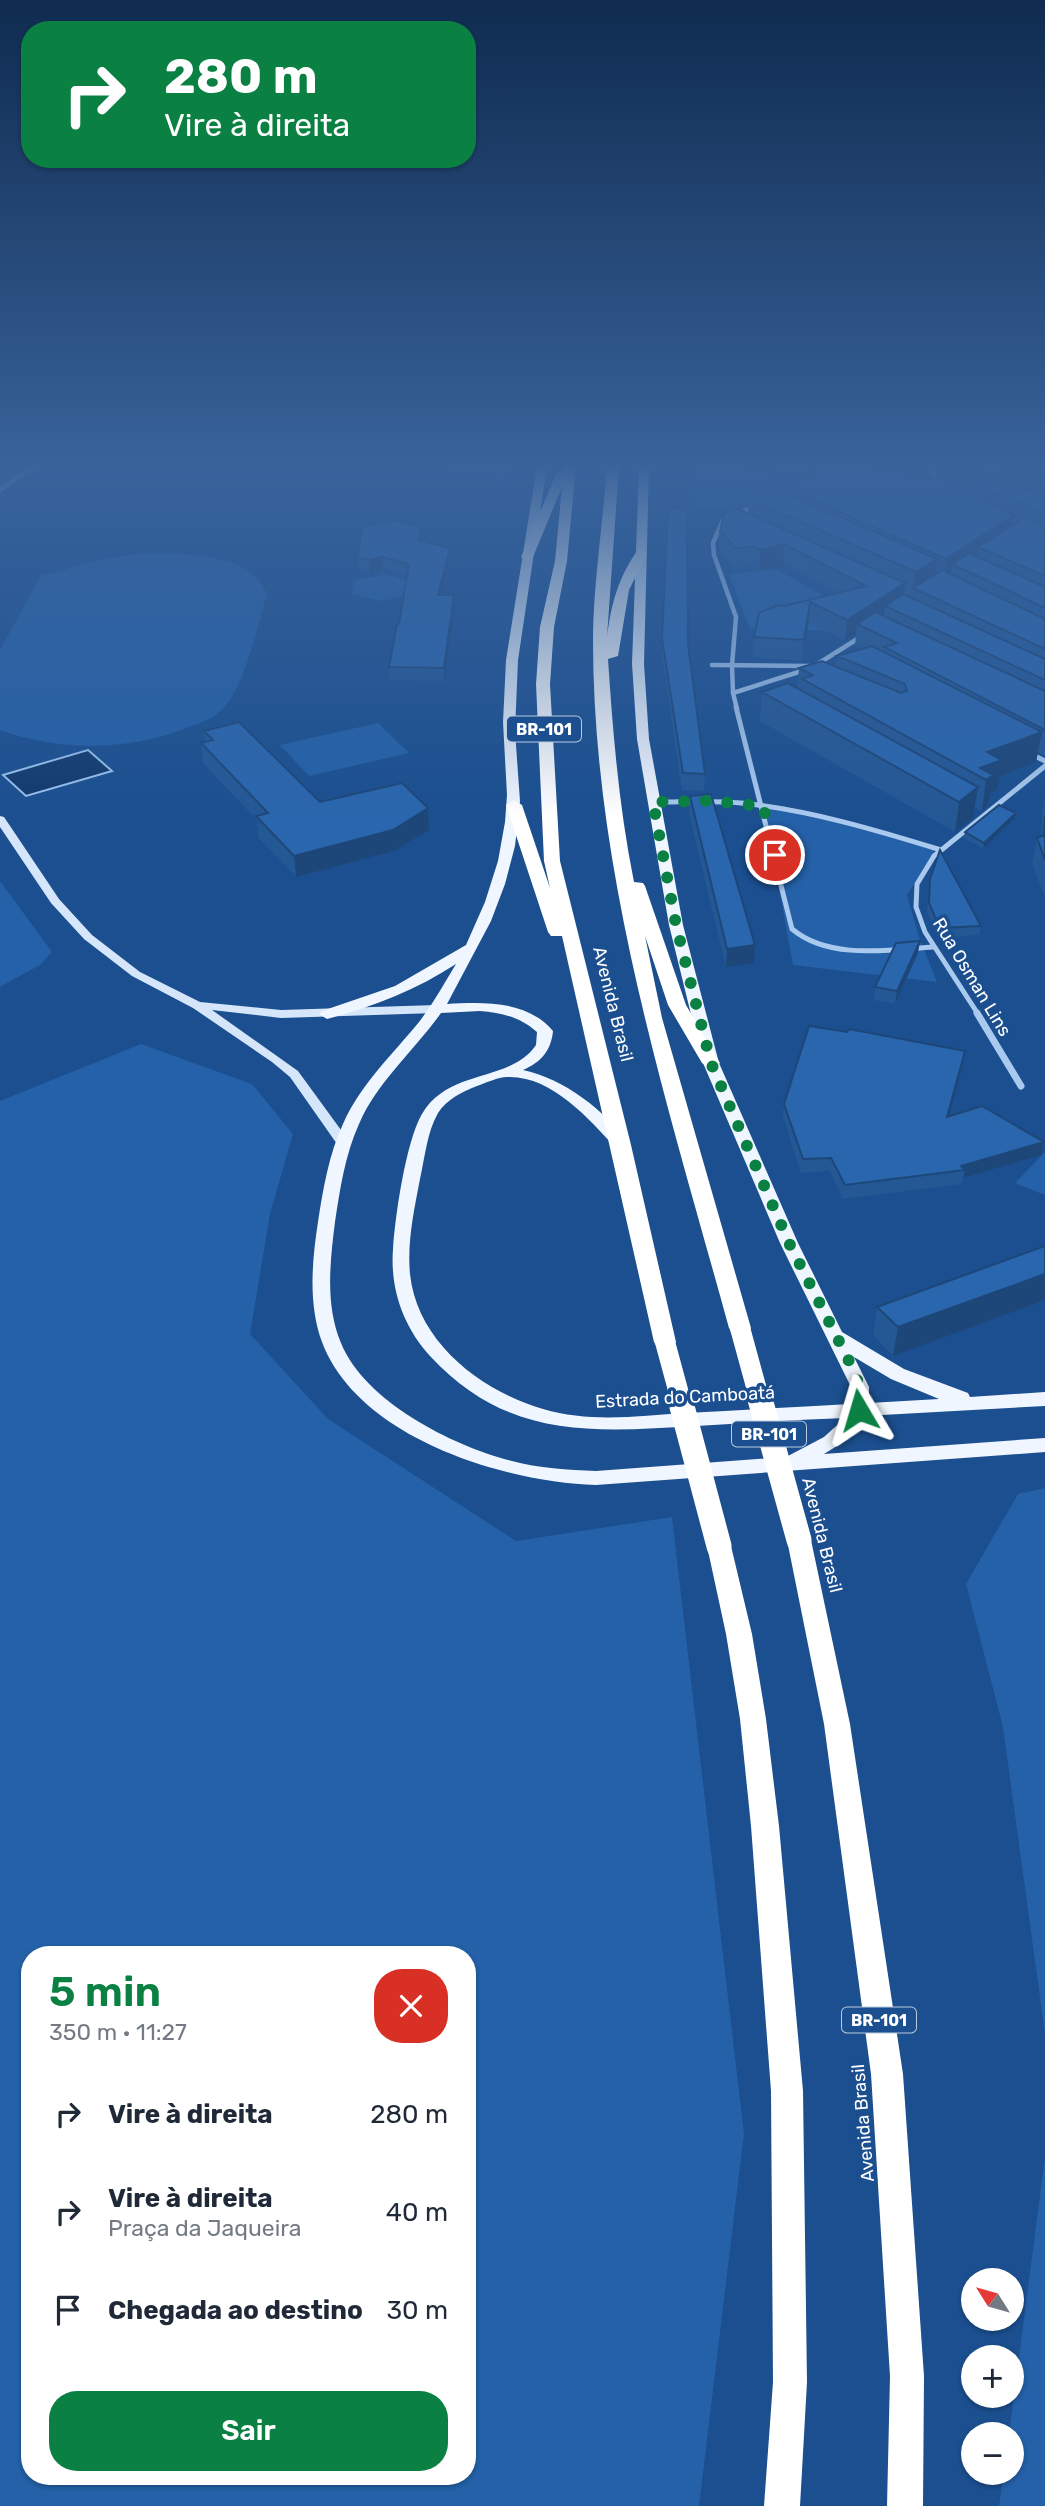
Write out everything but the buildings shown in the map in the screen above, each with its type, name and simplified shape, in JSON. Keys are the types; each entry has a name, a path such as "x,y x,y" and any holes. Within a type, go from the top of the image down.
{"highway":[{"name":"Avenida Brasil","path":"556,583 547,626 542,684 552,861 621,1145 665,1342 719,1546 739,1633 753,1719 787,2091 790,2382 782,2506"},
{"name":"Avenida Brasil","path":"603,583 600,634 607,758 621,857 653,1018 799,1540 837,1724 887,2074 907,2376 905,2506"},
{"path":"605,700 624,583"},
{"path":"513,805 568,961 583,991"},
{"path":"621,857 642,896 677,1005 711,1063"}],"main road":[{"path":"523,583 511,672 509,739 513,805 503,871 474,942 436,1009 376,1081 342,1140 320,1275 321,1309 337,1356 377,1402 431,1438 486,1462 553,1476 596,1478 1045,1445"},
{"path":"640,583 638,664 643,739 676,925 711,1063 789,1243 860,1387 859,1410 849,1427 826,1446 775,1466"},
{"path":"0,819 55,901 88,937 136,975 197,1005 276,1059 293,1074 342,1140"},
{"path":"327,1014 400,991 428,977 474,942"},
{"path":"197,1005 255,1012 327,1014 498,1007 526,1015 537,1022 545,1031 547,1040 543,1050 533,1060 506,1072"},
{"path":"506,1072 537,1077 572,1094 621,1145"},
{"name":"Estrada do Camboatá","path":"506,1072 477,1079 449,1093 436,1105 422,1131 401,1251 401,1275 410,1313 433,1347 489,1393 538,1415 582,1423 637,1424 1045,1399"},
{"path":"837,1336 880,1366 917,1385 976,1402"}],"street":[{"path":"724,583 736,617 732,665 733,693 792,929 797,935 814,943 856,949 933,947"},
{"path":"733,693 815,666 872,629"},
{"path":"836,652 848,658"},
{"path":"712,665 815,666"},
{"path":"794,674 805,679"},
{"path":"752,688 764,695"},
{"path":"1020,748 1045,763"},
{"name":"Rua Osman Lins","path":"1021,1086 962,988 933,947 917,911 915,894 924,871 941,850 1045,763"},
{"path":"653,802 710,801 763,806 834,818 941,850"},
{"path":"970,810 982,817"}],"shaded area":[{"path":"37,583 261,583 267,595 241,679 225,706 195,725 143,741 95,746 71,745 0,730 0,650"},
{"path":"354,583 413,583 411,595 380,601 352,594"},
{"path":"732,583 801,583 849,610 849,631 750,629"},
{"path":"378,723 409,753 309,776 280,745"},
{"path":"88,750 112,771 26,796 3,775"},
{"path":"764,807 833,820 935,850 907,895 919,937 937,982 793,965"},
{"path":"0,881 52,952 40,965 0,987"},
{"path":"141,1044 252,1084 293,1134 270,1214 250,1334 328,1419 516,1541 672,1517 744,2134 699,2506 0,2506 0,1101"},
{"path":"1045,1152 1045,1195 1015,1183"},
{"path":"1045,1488 1045,2034 1003,1727 966,1584 1018,1494"},
{"path":"1045,2157 1045,2506 999,2506 1002,2485 1024,2485 1024,2422 1011,2422 1012,2408 1024,2408 1024,2345 1021,2345"}],"route":[{"path":"775,855 763,806 710,801 653,802 676,925 711,1063 789,1243 849,1361 860,1387 859,1410"}]}
